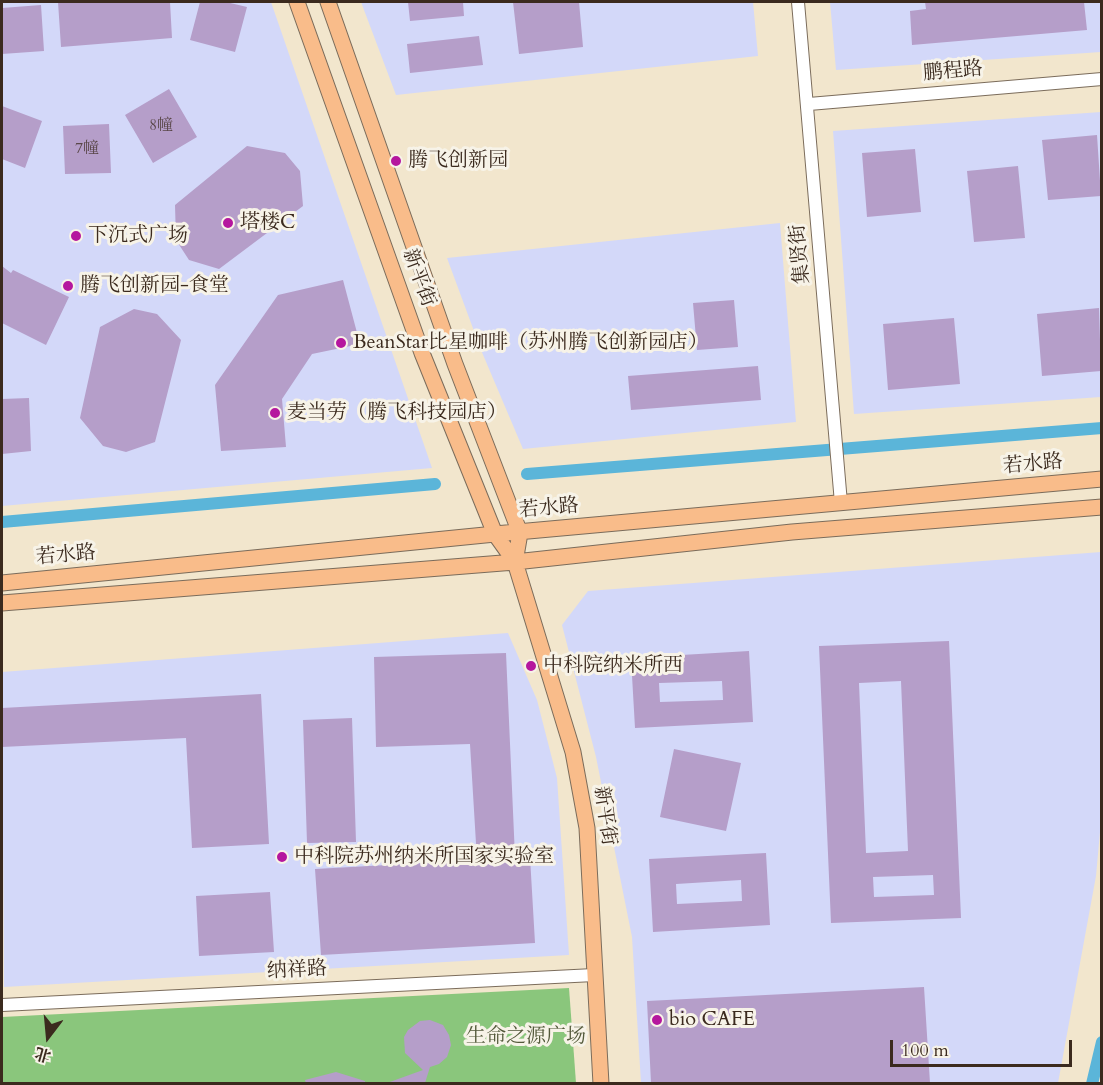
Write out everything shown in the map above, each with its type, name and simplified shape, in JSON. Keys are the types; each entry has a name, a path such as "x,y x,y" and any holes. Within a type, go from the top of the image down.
{"main road":[{"name":"新平街","path":"297,2 422,353 495,534 515,562 575,763 587,828 601,1083"},
{"name":"新平街","path":"328,2 456,364 520,532 515,562"},
{"name":"若水路","path":"2,583 495,534 1101,480"},
{"path":"2,603 515,562 792,532 1101,507"}],"street":[{"name":"集贤街","path":"798,2 809,104 841,503"},
{"name":"鹏程路","path":"809,104 1101,79"},
{"name":"纳祥路","path":"2,1005 594,975"}],"shaded area":[{"path":"2,2 271,2 432,468 2,506"},
{"path":"361,2 753,2 758,56 396,95"},
{"path":"830,2 1101,2 1101,52 836,70"},
{"path":"1101,112 1101,397 854,414 833,131"},
{"path":"780,223 796,422 523,449 481,350 447,258"},
{"path":"1101,552 1101,821 1096,876 1058,1083 641,1083 632,937 596,757 562,625 588,591"},
{"name":"中科院苏州纳米所国家实验室","path":"508,633 537,700 557,778 569,955 4,987 2,672"}],"green space":[{"name":"生命之源广场","path":"569,988 576,1083 2,1084 2,1017"}],"building":[{"path":"58,2 170,2 172,38 61,47"},
{"path":"200,2 226,2 247,7 235,52 190,40"},
{"path":"408,2 463,2 464,16 410,21"},
{"path":"513,2 579,2 583,47 519,54"},
{"path":"925,2 1084,2 1087,30 912,45 910,11 926,9"},
{"path":"41,5 44,51 2,54 2,8"},
{"path":"479,36 483,65 410,73 407,44"},
{"path":"169,89 197,137 153,163 125,115"},
{"path":"2,106 42,121 25,168 2,159"},
{"path":"109,124 111,173 65,174 63,126"},
{"path":"1097,135 1101,196 1048,200 1042,140"},
{"name":"塔楼C","path":"247,146 285,153 300,171 303,206 219,269 189,260 176,240 175,205"},
{"path":"915,149 921,212 867,217 862,153"},
{"path":"1018,166 1025,238 974,242 967,171"},
{"path":"2,266 11,273 13,270 69,297 46,345 2,323"},
{"path":"343,280 360,344 312,354 282,399 286,447 221,451 215,385 278,295"},
{"path":"734,300 738,347 697,350 693,303"},
{"path":"1099,308 1101,371 1042,376 1037,314"},
{"path":"134,309 157,314 181,340 155,442 126,452 103,446 80,418 100,327"},
{"path":"954,318 960,384 888,390 883,324"},
{"path":"758,366 761,400 631,410 628,376"},
{"path":"29,398 31,451 2,454 2,399"},
{"path":"949,641 961,918 831,923 819,646","holes":["901,681 908,851 866,853 859,683","933,875 934,895 874,897 873,877"]},
{"path":"749,651 753,722 635,728 631,658","holes":["722,681 723,700 660,702 659,683"]},
{"path":"506,653 515,857 530,857 535,943 321,955 315,869 477,860 470,744 376,747 374,657"},
{"path":"261,694 269,844 192,848 186,738 2,747 2,708"},
{"path":"352,718 356,842 307,843 303,720"},
{"path":"674,749 741,763 726,831 660,817"},
{"path":"766,853 770,925 653,932 649,859","holes":["741,880 742,901 677,904 676,884"]},
{"path":"270,892 274,952 199,956 196,896"},
{"path":"924,987 930,1083 651,1083 647,1001"},
{"path":"430,1020 443,1025 449,1035 451,1045 447,1057 439,1064 430,1067 425,1083 387,1083 423,1070 405,1053 404,1037 408,1030 420,1021"},
{"path":"336,1072 365,1081 365,1083 306,1083 305,1080"}],"waterway":[{"path":"527,474 1102,428"},
{"path":"2,522 435,484"},
{"path":"1092,1084 1102,1042"}],"place":[{"name":"腾飞创新园","path":"396,161"},
{"name":"塔楼C","path":"228,223"},
{"name":"下沉式广场","path":"76,236"},
{"name":"腾飞创新园-食堂","path":"68,286"},
{"name":"BeanStar比星咖啡（苏州腾飞创新园店）","path":"341,343"},
{"name":"麦当劳（腾飞科技园店）","path":"275,413"},
{"name":"中科院纳米所西","path":"531,666"},
{"name":"中科院苏州纳米所国家实验室","path":"282,857"},
{"name":"bio CAFE","path":"657,1020"}]}
